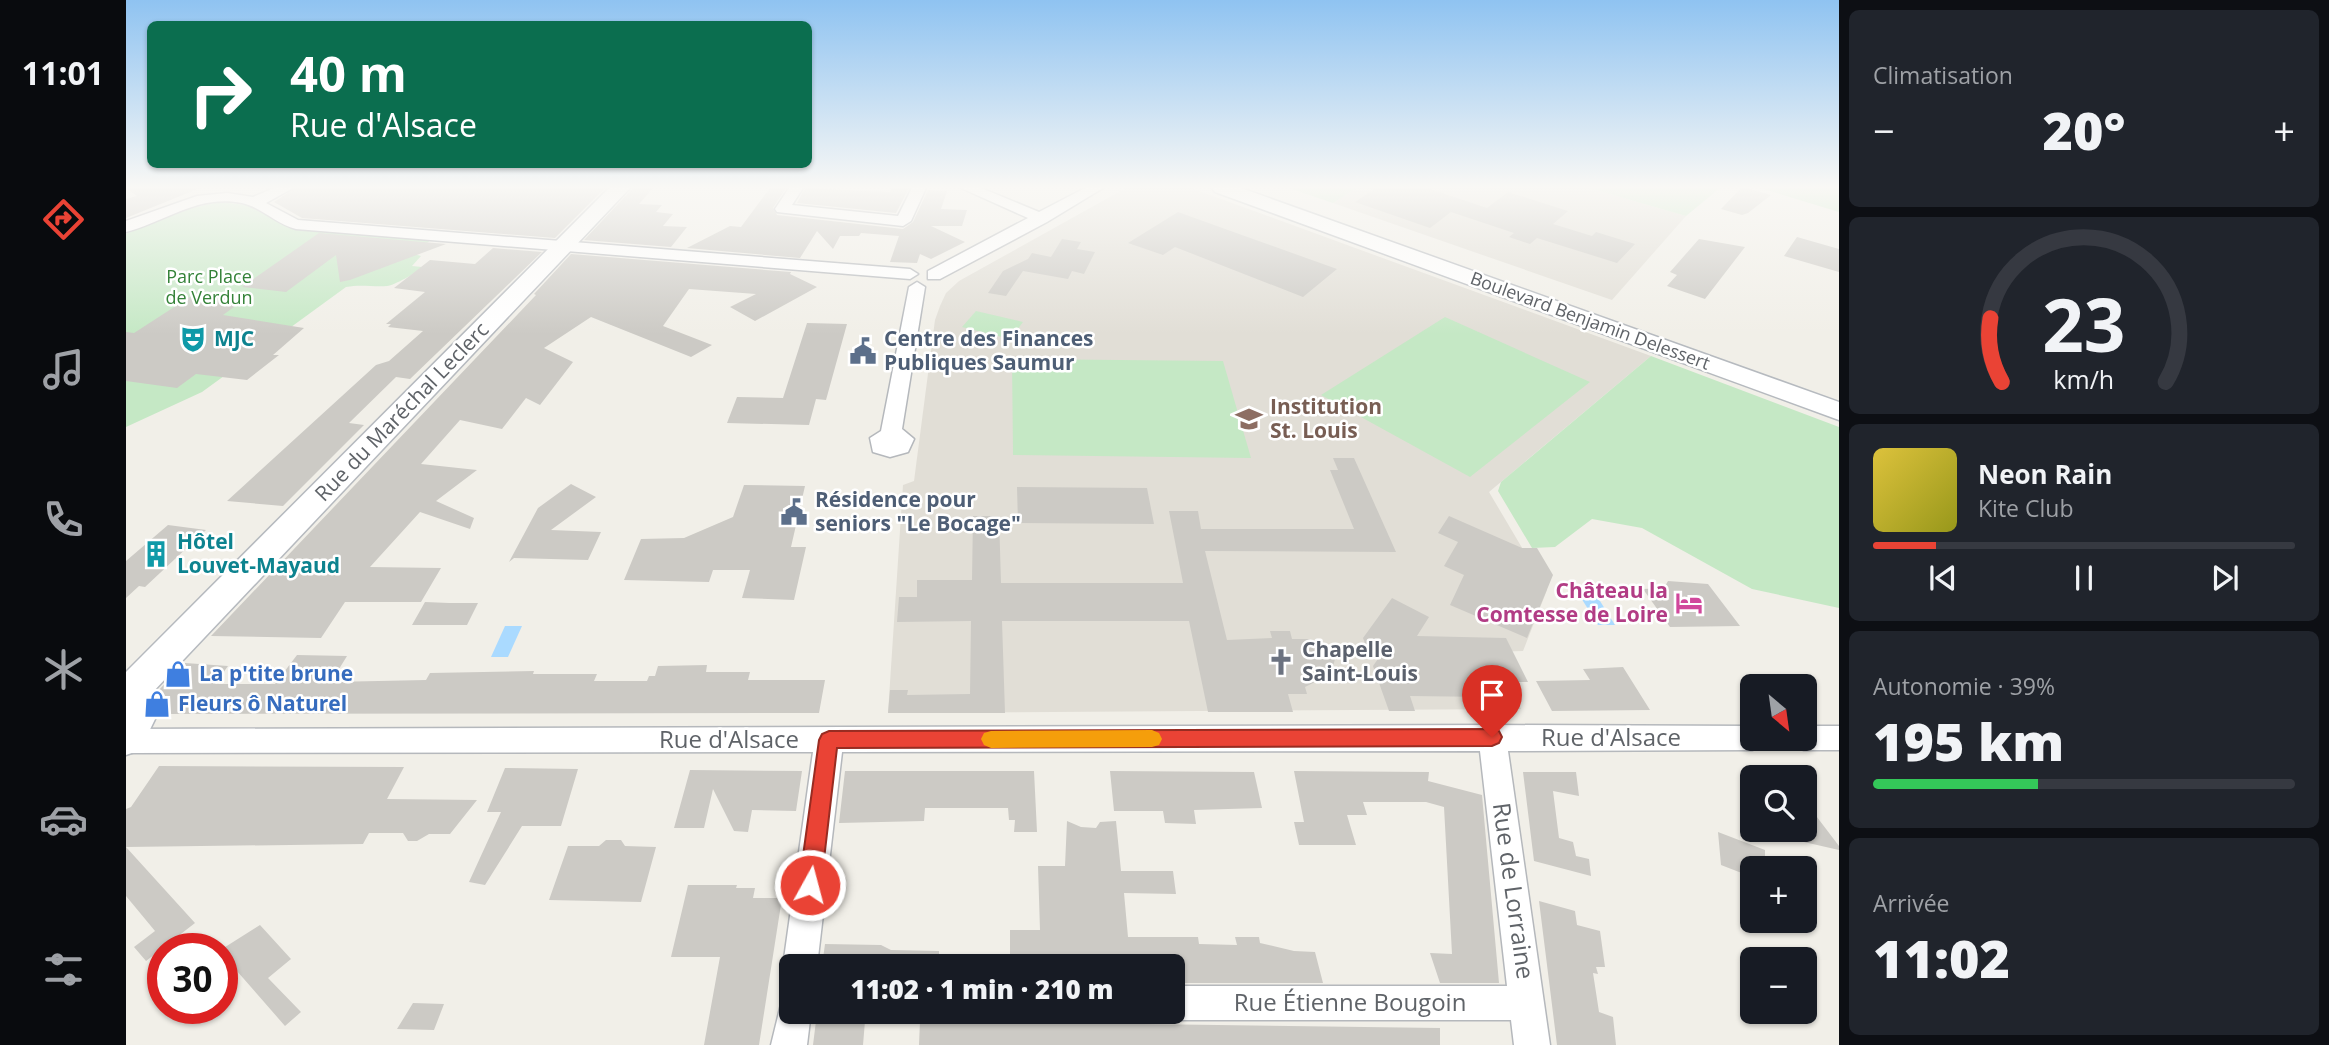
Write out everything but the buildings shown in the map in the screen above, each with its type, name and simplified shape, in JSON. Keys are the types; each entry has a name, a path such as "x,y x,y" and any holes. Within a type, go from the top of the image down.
{"main road":[{"name":"Rue du Maréchal Leclerc","path":"126,696 573,237"},
{"name":"Boulevard Benjamin Delessert","path":"1357,237 1839,412"},
{"name":"Boulevard Benjamin Delessert","path":"1394,237 1839,395"},
{"path":"126,696 136,702 139,713 126,740"}],"street":[{"path":"468,237 566,244 932,284 934,275 1008,237"},
{"path":"891,434 914,281"},
{"name":"Rue de Lorraine","path":"1492,737 1532,1045"},
{"name":"Rue d'Alsace","path":"126,740 1740,738"},
{"path":"1817,738 1839,738"},
{"path":"802,954 829,740"},
{"name":"Rue Étienne Bougoin","path":"1185,1003 1528,1003"},
{"path":"789,1045 792,1024"}],"shaded area":[{"name":"Institution St. Louis","path":"1038,237 1325,237 1651,356 1489,492 1547,590 1523,651 1491,652 1521,709 888,713 903,485 914,481 935,320 946,293 959,281"},
{"path":"1430,237 1668,237 1612,300"}],"green space":[{"name":"Parc Place de Verdun","path":"126,237 433,238 414,254 421,256 412,266 422,267 410,275 387,286 346,287 202,392 126,427"},
{"path":"976,311 1023,322 1010,339 962,327"},
{"path":"1445,317 1590,382 1470,477 1321,395"},
{"path":"1651,356 1839,427 1839,608 1752,589 1642,528 1592,519 1555,547 1532,548 1498,491 1501,482"},
{"path":"1012,359 1223,361 1251,458 1013,455"}],"water":[{"path":"1578,593 1595,593 1615,625 1598,625"},
{"path":"505,626 522,626 508,657 491,657"}],"slow traffic":[{"path":"991,739 1152,739"}],"place":[{"name":"MJC","path":"193,339"},
{"name":"Centre des Finances Publiques Saumur","path":"863,351"},
{"name":"Institution St. Louis","path":"1249,419"},
{"name":"Résidence pour seniors \"Le Bocage\"","path":"794,512"},
{"name":"Hôtel Louvet-Mayaud","path":"156,554"},
{"name":"Château la Comtesse de Loire","path":"1689,603"},
{"name":"Chapelle Saint-Louis","path":"1281,662"},
{"name":"La p'tite brune","path":"178,674"},
{"name":"Fleurs ô Naturel","path":"157,704"}],"route":[{"path":"810,885 829,740 1492,737"}]}
